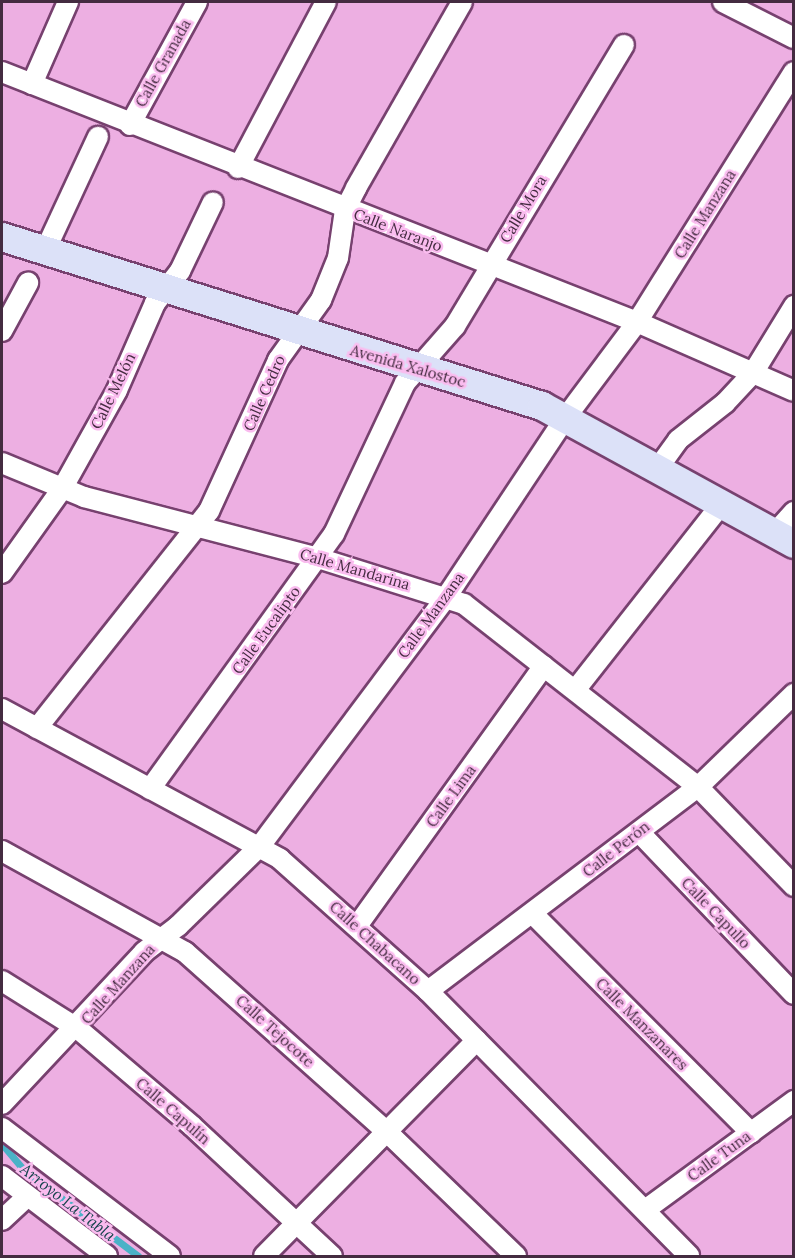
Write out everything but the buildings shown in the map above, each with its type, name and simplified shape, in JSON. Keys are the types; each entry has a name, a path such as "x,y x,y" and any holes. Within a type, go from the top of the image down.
{"street":[{"path":"32,84 68,2"},
{"name":"Calle Granada","path":"130,125 196,2"},
{"path":"238,168 326,2"},
{"name":"Calle Cedro","path":"37,728 198,528 278,360 313,314 343,242 345,210 462,2"},
{"path":"723,2 794,38"},
{"name":"Calle Mora","path":"419,369 451,333 489,265 624,45"},
{"name":"Calle Naranjo","path":"2,72 238,168 637,322 794,391"},
{"name":"Calle Manzana","path":"2,1104 163,936 260,846 447,596 566,417 637,322 794,72"},
{"path":"45,251 98,138"},
{"name":"Calle Melón","path":"2,573 62,489 117,390 155,303 167,289 213,202"},
{"name":"Avenida Xalostoc","path":"2,237 297,333 519,398 566,417 784,539"},
{"path":"2,332 28,283"},
{"path":"658,468 678,440 725,403 753,373 794,306"},
{"name":"Calle Eucalipto","path":"150,789 318,558 359,484 399,396 419,369"},
{"name":"Calle Mandarina","path":"2,463 62,489 198,528 318,558 447,596 576,689 698,787 794,886"},
{"path":"576,689 721,505"},
{"path":"784,539 794,512"},
{"name":"Calle Lima","path":"357,926 544,666"},
{"name":"Calle Perón","path":"428,991 533,914 698,787 794,694"},
{"name":"Calle Chabacano","path":"2,709 260,846 357,926 428,991 645,1210 678,1253"},
{"name":"Calle Capullo","path":"639,832 794,994"},
{"name":"Calle Tejocote","path":"2,851 163,936 208,970 385,1130 516,1257"},
{"name":"Calle Manzanares","path":"533,914 751,1133"},
{"name":"Calle Capulín","path":"2,981 77,1028 296,1221 332,1257"},
{"path":"264,1257 385,1130 477,1040"},
{"name":"Calle Tuna","path":"645,1210 794,1101"},
{"path":"2,1128 170,1257"},
{"path":"2,1176 26,1198 107,1257"},
{"path":"2,1220 26,1198"}],"waterway":[{"name":"Arroyo La Tabla","path":"2,1144 24,1170 138,1256"}]}
